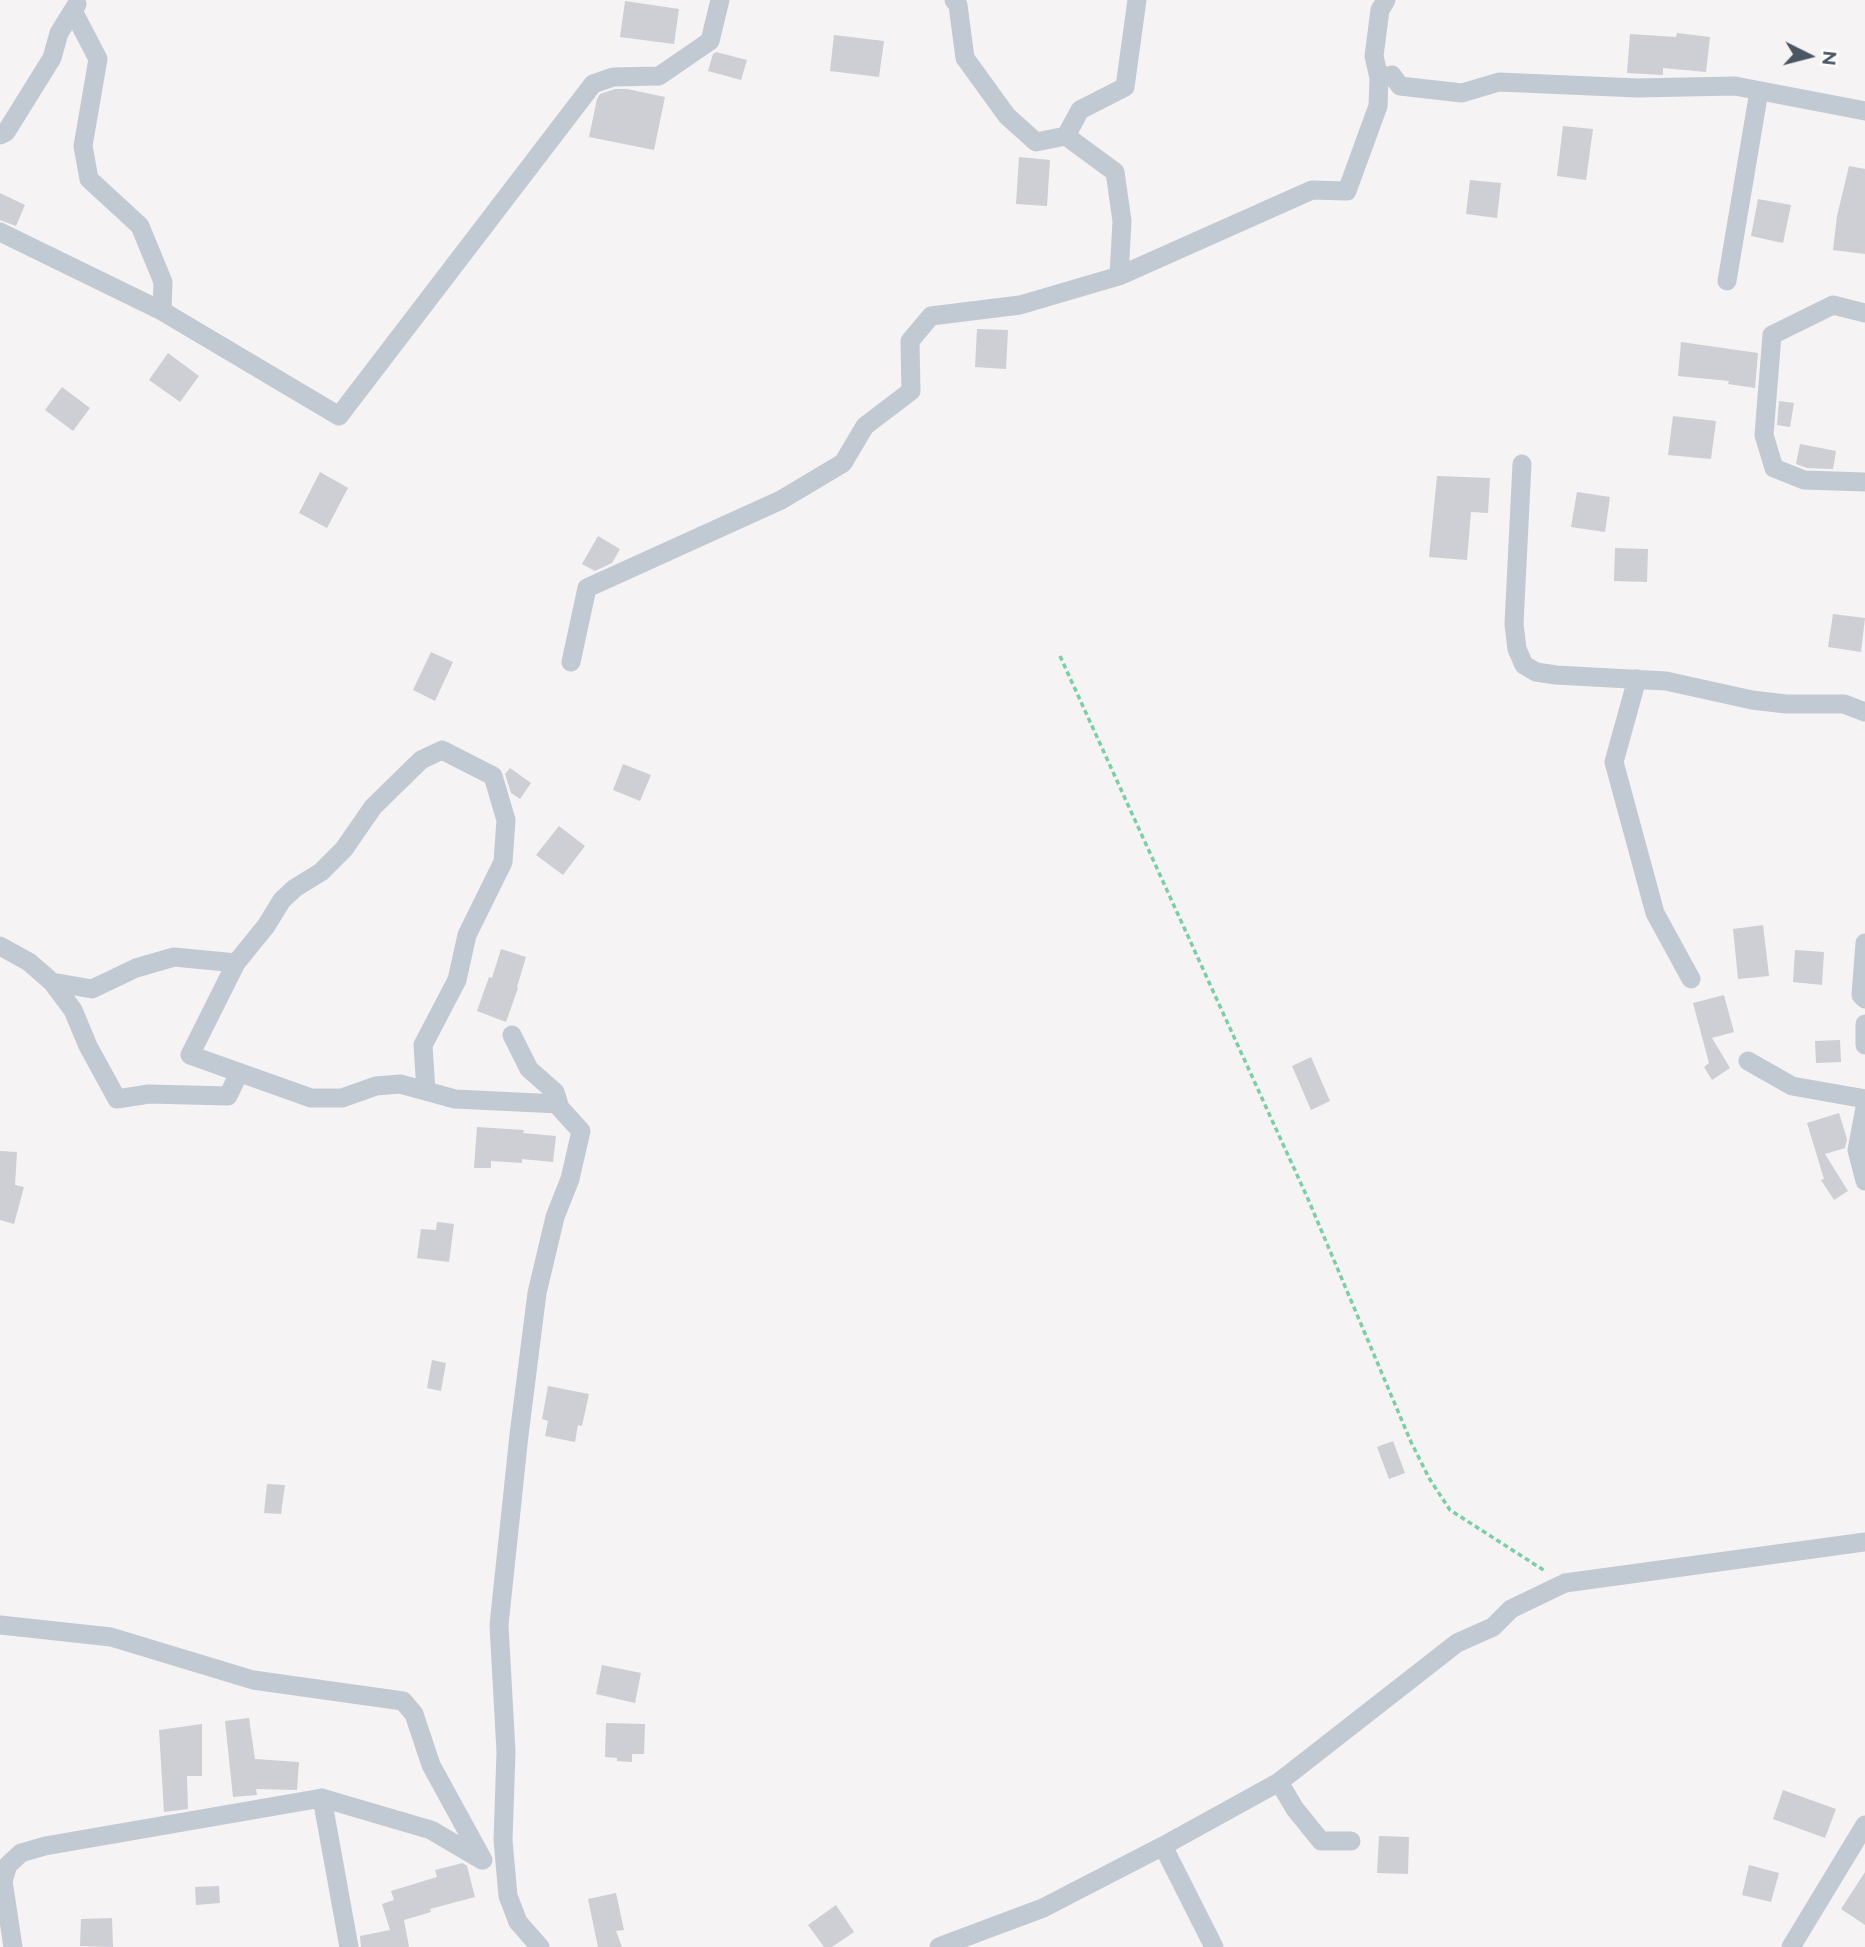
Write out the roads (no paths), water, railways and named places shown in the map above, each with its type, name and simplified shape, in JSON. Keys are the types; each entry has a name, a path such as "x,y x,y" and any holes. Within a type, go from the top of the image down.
{"street":[{"path":"0,232 162,311 339,416 593,83 613,77 659,76 710,41 720,0"},
{"path":"954,0 958,5 965,58 1007,117 1036,142 1066,136 1115,172 1122,221 1119,276"},
{"path":"1066,136 1080,110 1125,87 1137,0"},
{"path":"571,662 587,588 781,500 844,463 865,426 911,391 910,341 931,316 1020,306 1119,276 1312,190 1347,191 1378,106 1379,78 1374,56 1380,10 1386,0"},
{"path":"76,5 98,59 83,146 89,178 140,226 163,282 162,311"},
{"path":"2,132 52,58 59,33 76,5"},
{"path":"1379,78 1392,75 1400,86 1462,93 1499,82 1637,88 1735,86 1865,111"},
{"path":"1727,281 1759,91"},
{"path":"1865,313 1833,305 1772,335 1764,435 1774,468 1804,480 1865,482"},
{"path":"1522,464 1514,624 1517,649 1524,666 1536,672 1556,675 1666,681 1774,703 1844,704 1865,712"},
{"path":"1637,679 1614,762 1655,913 1691,979"},
{"path":"426,1091 423,1045 457,980 467,935 503,862 506,820 493,776 442,750 421,760 373,807 344,849 321,872 295,888 282,900 266,926 236,963 190,1055 311,1098 342,1098 376,1086 400,1084 455,1099 559,1104"},
{"path":"1865,943 1861,995 1865,999"},
{"path":"0,946 29,962 52,982 73,1010 88,1046 117,1099 149,1094 228,1096 239,1073"},
{"path":"52,982 92,989 136,968 174,957 236,963"},
{"path":"1865,1024 1865,1045"},
{"path":"512,1035 529,1069 555,1092 559,1104 581,1131 570,1179 555,1217 537,1293 499,1625 506,1752 503,1840 508,1896 518,1922 540,1947"},
{"path":"1748,1061 1792,1086 1865,1099"},
{"path":"1865,1108 1857,1150 1865,1181"},
{"path":"939,1947 1043,1908 1279,1783 1457,1643 1493,1627 1511,1609 1565,1583 1865,1542"},
{"path":"0,1625 111,1637 253,1680 402,1701 414,1714 431,1765 483,1860 507,1886"},
{"path":"1279,1783 1295,1810 1321,1841 1351,1841"},
{"path":"13,1947 3,1881 8,1865 21,1853 45,1846 322,1798 431,1830 483,1860"},
{"path":"322,1798 349,1947"},
{"path":"1791,1947 1865,1825"},
{"path":"1163,1846 1214,1947"}]}
